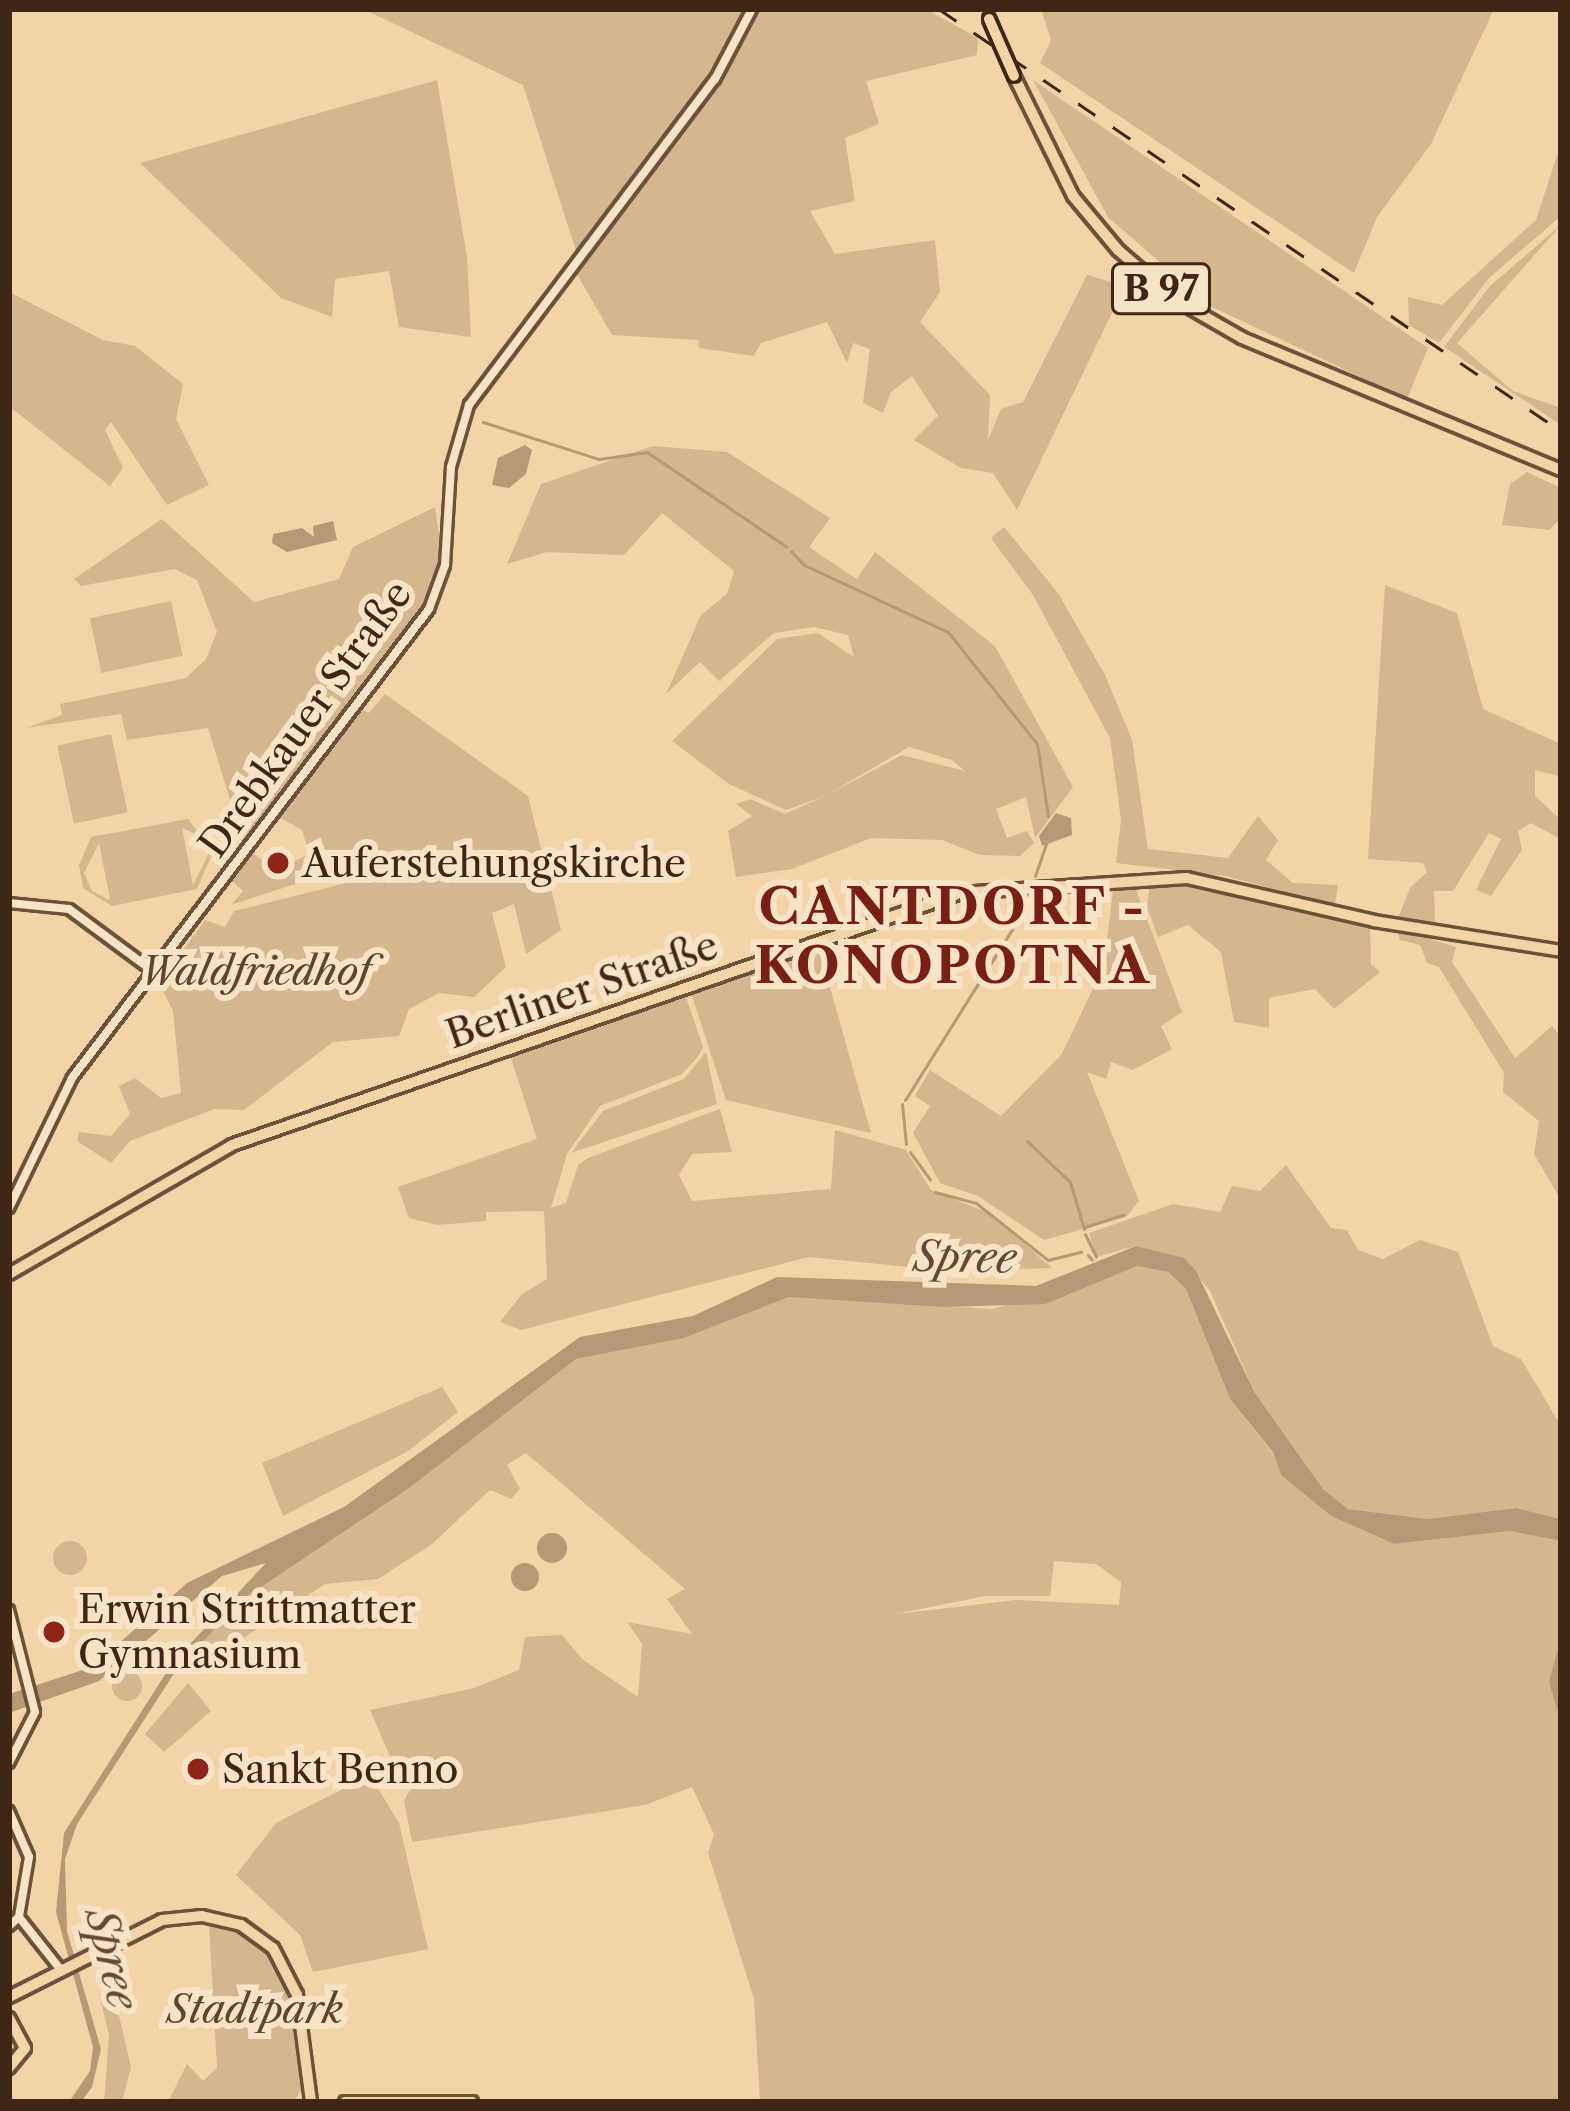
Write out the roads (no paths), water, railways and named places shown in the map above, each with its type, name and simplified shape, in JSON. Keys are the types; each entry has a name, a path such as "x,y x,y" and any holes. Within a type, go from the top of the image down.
{"main road":[{"name":"B 97","path":"986,14 1073,196 1156,285 1231,332 1561,470"},
{"name":"Berliner Straße","path":"9,1274 232,1145 959,892 1187,878 1374,921 1561,951"},
{"path":"9,1997 86,1953 162,1920 202,1916 260,1935 297,1995 311,2102"},
{"path":"9,2018 25,2048 9,2068"},
{"path":"345,2102 472,2102"}],"street":[{"name":"Drebkauer Straße","path":"9,1208 72,1078 429,609 445,565 451,466 469,405 715,79 752,9"},
{"path":"9,903 69,909 154,972"},
{"path":"9,1610 34,1712 9,1763"},
{"path":"9,1811 29,1857 19,1917 9,1926"},
{"path":"19,1917 62,1967"}],"waterway":[{"path":"483,422 599,459 647,452 787,547"},
{"path":"791,551 804,565 948,632 1037,744 1048,816"},
{"path":"1035,876 1046,844"},
{"path":"905,1100 1035,893"},
{"path":"902,1104 906,1144"},
{"path":"1027,1141 1070,1182 1084,1229"},
{"path":"910,1152 930,1180"},
{"name":"Spree","path":"935,1192 976,1203 1048,1260 1081,1252"},
{"path":"1085,1227 1123,1215"},
{"path":"1085,1234 1096,1257"},
{"path":"1088,1255 1092,1260"}],"railway":[{"path":"939,9 1561,431"}],"place":[{"name":"Auferstehungskirche","path":"278,863"},
{"name":"Erwin Strittmatter Gymnasium","path":"54,1632"},
{"name":"Sankt Benno","path":"198,1769"}],"district":[{"name":"CANTDORF - KONOPOTNA","path":"953,936"}],"park label":[{"name":"Waldfriedhof","path":"255,971"},
{"name":"Stadtpark","path":"255,2009"}]}
